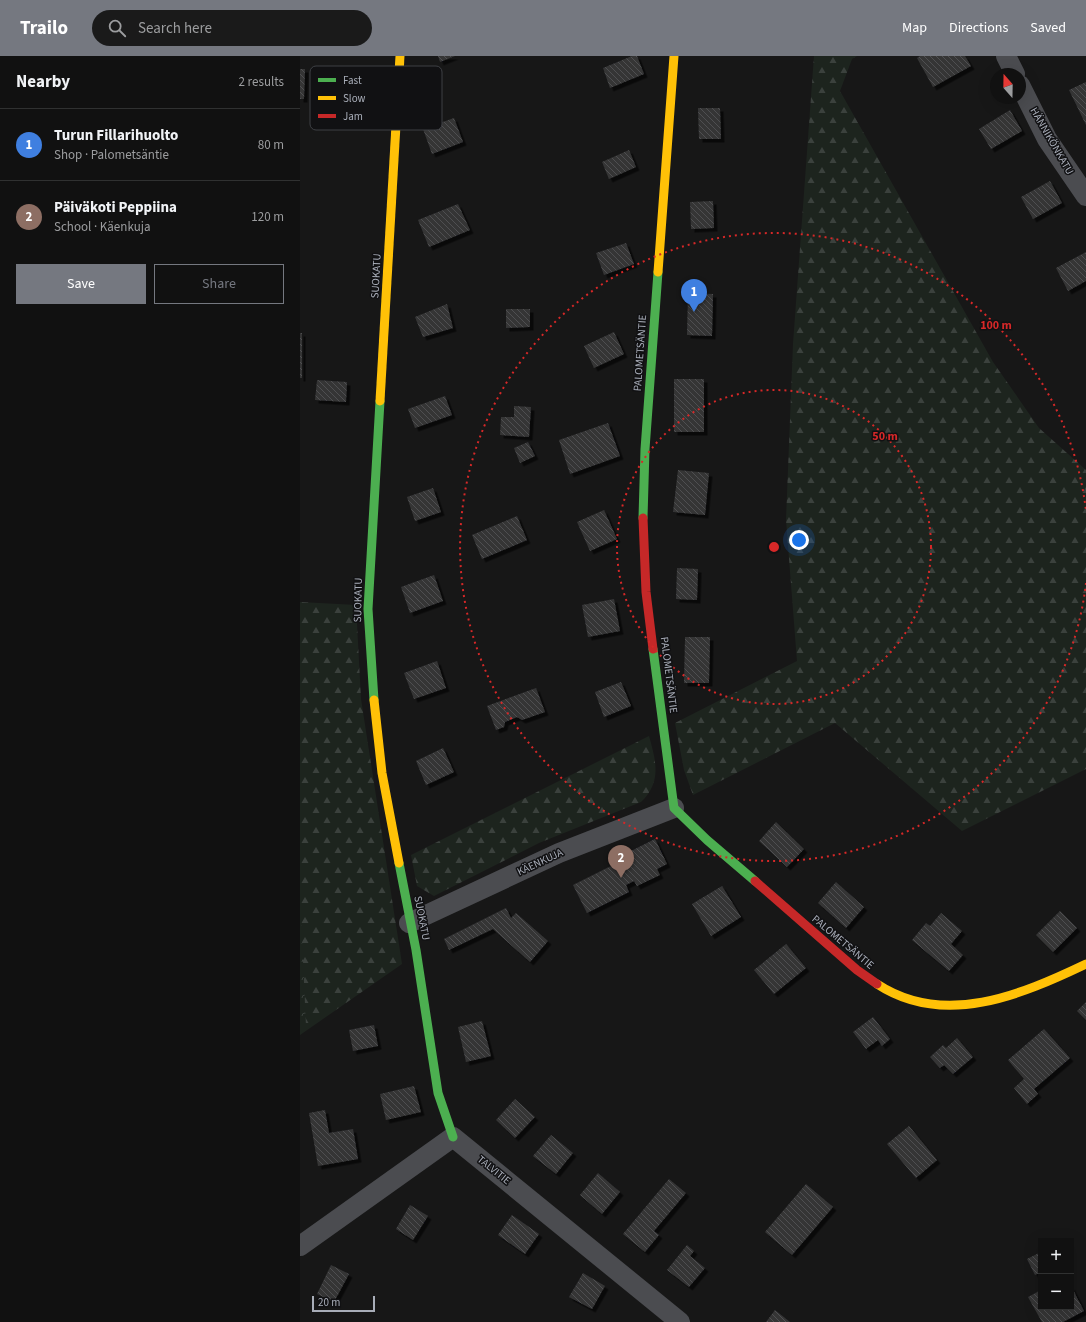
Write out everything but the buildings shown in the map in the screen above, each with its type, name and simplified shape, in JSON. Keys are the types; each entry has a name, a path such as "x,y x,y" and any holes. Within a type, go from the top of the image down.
{"street":[{"name":"SUOKATU","path":"399,66 400,56"},
{"name":"PALOMETSÄNTIE","path":"674,56 645,449 643,510 646,592 674,808 707,840 857,970 877,985 906,999 930,1004 954,1006 988,1003 1022,993 1086,964"},
{"path":"1006,56 1012,68"},
{"name":"HÄNNIKÖNKATU","path":"1026,97 1048,139 1086,196"},
{"name":"SUOKATU","path":"396,130 368,609 373,694 382,772 409,923 416,950 438,1093 453,1137"},
{"name":"KÄENKUJA","path":"409,923 559,853 674,808"},
{"path":"300,1246 453,1137"},
{"name":"TALVITIE","path":"453,1137 680,1322"}],"green space":[{"path":"814,56 857,56 852,59 840,91 993,362 1039,428 1086,470 1086,769 962,831 835,723 693,795 684,770 675,723 797,661 786,520 793,344"},
{"path":"300,602 356,605 361,699 402,964 300,1035"},
{"path":"649,736 654,754 656,771 652,787 641,802 539,843 434,896 417,886 411,855"},
{"path":"300,895 306,1026 300,1030"}],"traffic: fast":[{"path":"643,518 645,449 658,272"},
{"path":"374,700 368,609 380,401"},
{"path":"653,649 674,808 707,840 755,881"},
{"path":"399,863 416,950 438,1093 453,1137"}],"traffic: slow":[{"path":"399,66 400,56"},
{"path":"658,272 674,56"},
{"path":"380,401 396,130"},
{"path":"374,700 382,773 399,863"},
{"path":"877,984 903,997 929,1004 955,1005 982,1002 1009,996 1061,976 1086,964"}],"traffic: jam":[{"path":"643,518 646,592 653,649"},
{"path":"755,881 857,970 877,984"}],"place":[{"name":"Turun Fillarihuolto","path":"694,312"},
{"name":"Päiväkoti Peppiina","path":"621,878"}]}
